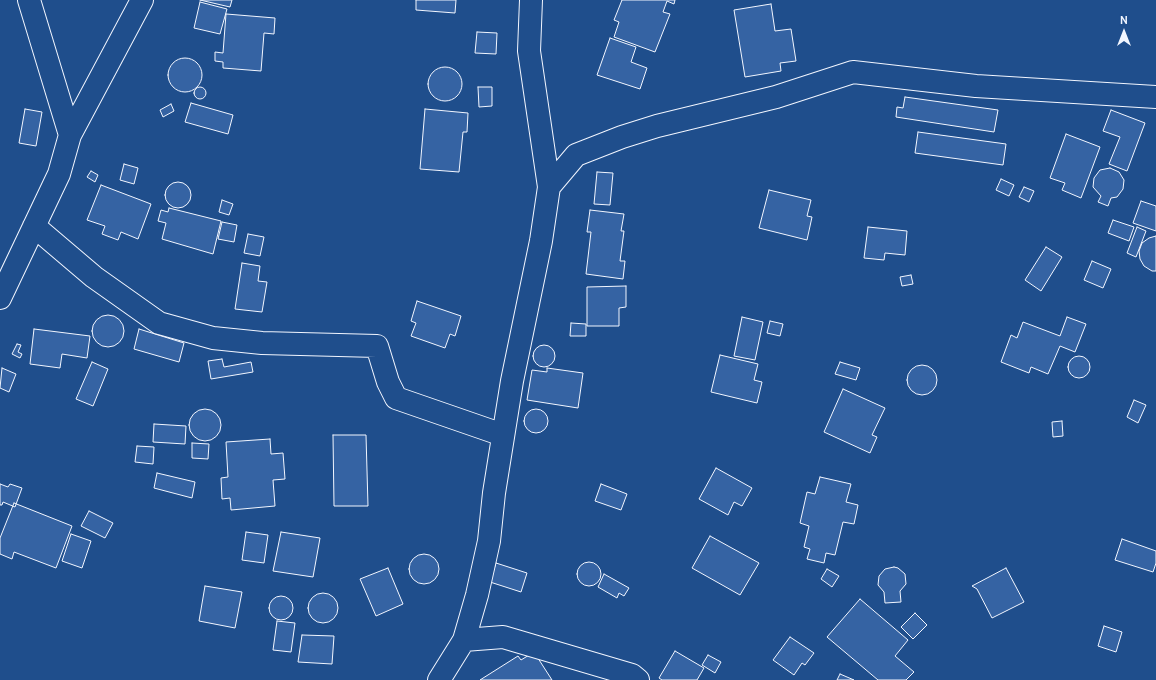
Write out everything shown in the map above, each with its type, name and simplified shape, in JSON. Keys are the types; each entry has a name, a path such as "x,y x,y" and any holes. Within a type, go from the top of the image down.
{"street":[{"path":"30,0 70,136"},
{"path":"0,298 59,174 70,136 142,0"},
{"path":"439,680 464,640 477,595 489,541 503,435 512,381 541,241 549,188 529,51 531,0"},
{"path":"549,188 576,155 622,137 657,126 776,97 853,72 976,86 1156,97"},
{"path":"34,226 94,277 159,323 213,338 262,343 377,346 388,382 396,398 503,435"},
{"path":"464,640 503,637 632,675 638,680"}],"building":[{"path":"200,0 232,0 230,7"},
{"path":"416,0 456,0 455,13 416,10"},
{"path":"622,0 675,0 674,4 667,1 663,12 670,14 655,52 614,37 619,22 614,20"},
{"path":"200,2 227,9 220,34 194,28"},
{"path":"771,4 775,31 791,29 796,61 780,63 781,71 745,77 734,10"},
{"path":"226,14 275,18 274,34 264,33 261,71 223,68 223,62 215,61 215,52 223,53"},
{"path":"477,32 497,33 496,54 475,53"},
{"path":"610,38 636,47 631,62 647,68 640,89 597,75"},
{"path":"182,58 188,58 192,59 199,65 202,75 201,82 195,89 188,92 182,92 178,91 171,85 168,78 168,72 169,68 175,61"},
{"path":"442,67 448,67 457,72 461,78 461,90 457,96 448,101 442,101 433,96 428,87 428,81 433,72"},
{"path":"200,87 204,89 206,93 204,97 200,99 196,97 194,93 196,89"},
{"path":"478,87 492,87 492,106 479,107"},
{"path":"905,97 998,110 994,132 896,117 897,107 903,108"},
{"path":"191,103 233,115 228,134 185,122"},
{"path":"171,104 174,111 163,117 160,110"},
{"path":"25,109 42,112 36,146 19,143"},
{"path":"425,109 468,113 467,132 463,132 459,172 420,169"},
{"path":"1111,110 1145,123 1127,171 1109,164 1120,137 1103,131"},
{"path":"918,132 1006,144 1003,165 915,153"},
{"path":"1066,134 1100,147 1081,198 1062,190 1065,183 1050,178"},
{"path":"124,164 138,168 134,184 120,180"},
{"path":"1110,168 1119,172 1124,180 1123,189 1117,197 1111,198 1108,206 1098,202 1101,196 1093,187 1094,178 1100,170"},
{"path":"91,171 98,175 95,182 87,177"},
{"path":"597,172 613,173 610,205 594,204"},
{"path":"1001,179 1014,185 1009,196 996,190"},
{"path":"178,182 187,186 191,195 187,204 178,208 169,204 165,195 169,186"},
{"path":"101,185 151,204 138,239 121,232 118,240 102,234 105,226 87,220"},
{"path":"1024,187 1034,191 1029,202 1019,197"},
{"path":"769,190 811,200 807,216 812,217 807,240 759,228"},
{"path":"222,200 233,204 229,215 219,212"},
{"path":"1141,201 1156,206 1156,231 1133,223"},
{"path":"169,208 221,221 213,254 162,239 166,223 158,221 161,210 168,212"},
{"path":"590,210 624,214 621,231 624,231 620,261 625,261 623,279 586,274 591,232 587,232"},
{"path":"1113,220 1134,227 1129,241 1108,233"},
{"path":"222,222 237,225 234,242 218,239"},
{"path":"868,227 907,231 905,255 885,253 884,260 864,258"},
{"path":"1137,227 1146,231 1136,257 1127,253"},
{"path":"248,234 264,237 260,256 244,253"},
{"path":"1156,236 1156,271 1152,271 1144,266 1140,259 1139,251 1142,243 1149,238"},
{"path":"1046,247 1062,257 1041,291 1025,280"},
{"path":"1092,261 1111,269 1103,288 1084,280"},
{"path":"242,263 260,266 258,281 267,282 262,312 235,309"},
{"path":"911,275 913,284 902,286 900,277"},
{"path":"626,286 626,307 619,308 619,326 587,326 587,287"},
{"path":"417,301 461,316 455,336 450,334 445,348 411,336 416,323 411,321"},
{"path":"105,315 111,315 121,322 124,331 123,337 117,344 111,347 105,347 95,340 92,334 92,328 99,318"},
{"path":"742,317 763,322 755,360 734,356"},
{"path":"1067,317 1086,324 1075,352 1060,346 1048,374 1031,367 1029,373 1001,362 1011,335 1017,338 1023,322 1060,336"},
{"path":"770,321 783,324 780,336 767,333"},
{"path":"571,323 586,324 586,336 570,336"},
{"path":"34,329 90,336 87,358 62,354 60,368 30,364"},
{"path":"139,329 184,343 179,362 134,349"},
{"path":"17,344 21,345 18,352 22,354 20,358 12,354"},
{"path":"544,345 552,348 555,356 552,364 544,367 536,364 533,356 536,348"},
{"path":"720,355 758,364 754,380 762,382 757,403 711,392"},
{"path":"1079,356 1087,359 1090,367 1087,375 1079,378 1071,375 1068,367 1071,359"},
{"path":"222,359 224,367 251,362 253,372 211,379 208,361"},
{"path":"92,362 108,369 93,406 76,399"},
{"path":"840,362 860,368 856,380 835,374"},
{"path":"922,365 932,370 937,380 932,390 922,395 912,390 907,380 912,370"},
{"path":"2,368 16,374 9,392 0,388"},
{"path":"547,368 583,373 578,408 527,400 532,370 547,372"},
{"path":"843,389 885,408 872,435 877,437 870,453 824,432"},
{"path":"1134,400 1146,405 1138,423 1127,417"},
{"path":"202,409 208,409 218,416 221,425 220,431 214,438 208,441 202,441 192,434 189,428 189,422 196,412"},
{"path":"536,409 545,412 548,421 545,430 536,433 527,430 524,421 527,412"},
{"path":"1062,421 1063,436 1053,437 1052,422"},
{"path":"154,424 186,426 185,444 153,442"},
{"path":"333,435 366,435 368,506 334,506"},
{"path":"270,439 271,454 283,453 285,479 273,480 275,506 231,510 230,498 222,499 221,478 228,477 226,442"},
{"path":"192,443 209,444 208,459 192,458"},
{"path":"137,446 154,447 153,464 135,462"},
{"path":"716,468 752,488 742,506 734,502 728,515 699,499"},
{"path":"157,473 195,482 192,498 154,488"},
{"path":"820,477 851,484 846,502 858,505 854,524 843,522 835,555 826,553 824,563 807,559 810,549 804,547 809,526 800,523 807,492 815,494"},
{"path":"0,484 8,487 10,484 22,488 15,507 3,502 2,505 0,505"},
{"path":"601,484 627,494 621,510 595,501"},
{"path":"14,503 72,526 56,568 14,552 12,559 0,554 0,538"},
{"path":"89,511 113,523 105,538 81,526"},
{"path":"246,532 268,535 264,563 242,560"},
{"path":"281,532 320,538 313,577 273,571"},
{"path":"71,534 91,541 82,568 62,561"},
{"path":"710,536 759,563 740,595 692,568"},
{"path":"1122,539 1156,551 1156,563 1153,572 1115,560"},
{"path":"424,554 430,555 438,563 438,575 430,583 424,584 418,583 410,575 409,569 410,563 418,555"},
{"path":"589,562 598,565 601,574 598,583 589,586 580,583 577,574 580,565"},
{"path":"496,563 527,573 521,592 490,582"},
{"path":"894,567 898,568 905,574 906,584 900,591 901,602 885,603 884,592 878,585 879,576 885,569"},
{"path":"388,568 403,604 376,616 360,579"},
{"path":"1006,568 1024,602 992,618 977,589 972,586"},
{"path":"827,569 839,576 832,587 821,579"},
{"path":"604,574 629,588 624,596 619,593 617,598 598,587"},
{"path":"205,586 242,592 235,628 199,621"},
{"path":"323,593 329,594 337,602 337,614 329,622 323,623 317,622 309,614 308,608 309,602 317,594"},
{"path":"281,596 290,599 293,608 290,617 281,620 272,617 269,608 272,599"},
{"path":"860,599 908,640 895,656 914,672 906,680 878,680 827,637"},
{"path":"915,613 927,625 913,639 901,627"},
{"path":"277,621 295,623 291,652 273,650"},
{"path":"1104,626 1122,632 1116,652 1098,646"},
{"path":"302,635 334,636 332,664 298,662"},
{"path":"790,637 814,653 805,665 802,663 794,675 773,660"},
{"path":"675,651 704,668 697,680 662,680 659,678"},
{"path":"534,652 552,680 480,680 518,656 521,660"},
{"path":"708,655 721,662 715,673 702,665"},
{"path":"840,674 854,680 837,680"}]}
